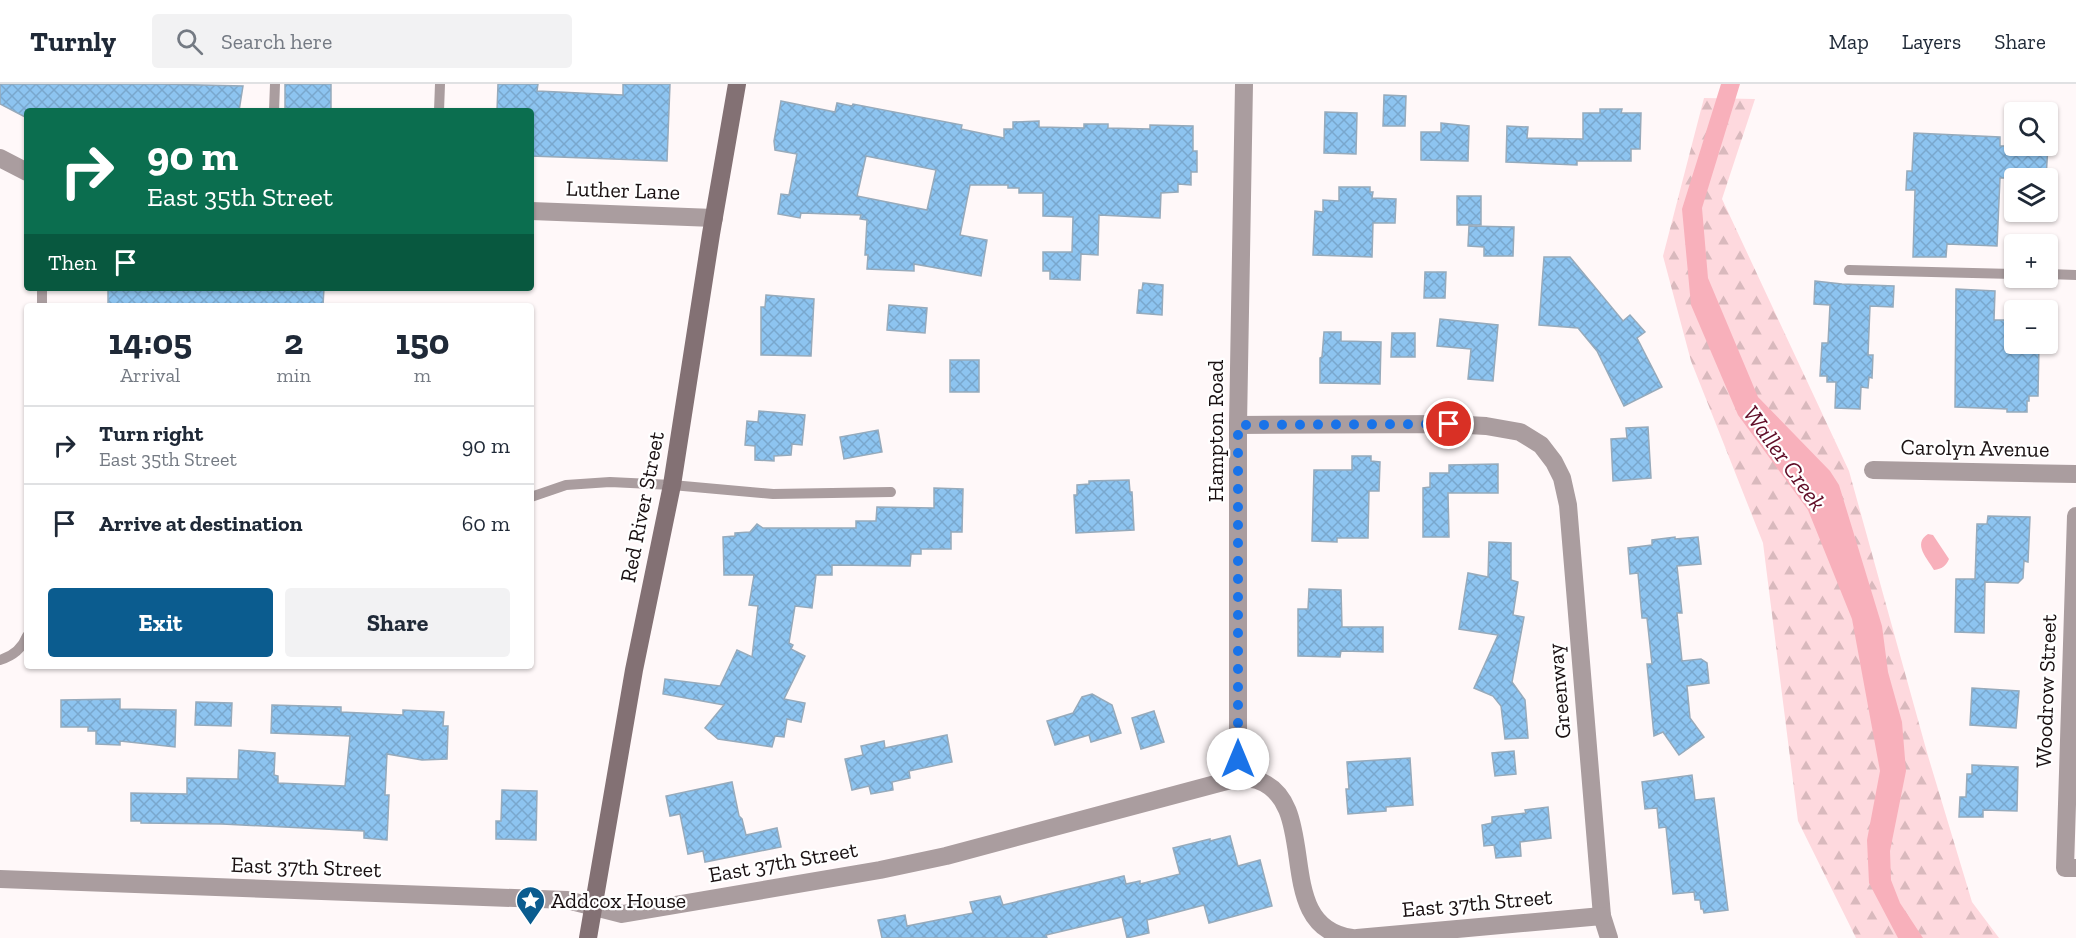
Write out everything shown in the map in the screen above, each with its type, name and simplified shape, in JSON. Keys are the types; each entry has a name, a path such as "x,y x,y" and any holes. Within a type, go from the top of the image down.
{"main road":[{"name":"Red River Street","path":"588,938 634,670 672,485 737,84"}],"street":[{"name":"Hampton Road","path":"1238,778 1238,425 1244,84"},
{"path":"0,158 24,170"},
{"name":"Luther Lane","path":"534,211 714,218"},
{"name":"Greenway","path":"1238,425 1449,424 1486,426 1520,432 1542,445 1562,478 1568,505 1602,916 1609,938"},
{"name":"Carolyn Avenue","path":"1873,470 2076,474"},
{"name":"Woodrow Street","path":"2070,868 2076,516"},
{"path":"1238,778 1256,780 1270,788 1281,799 1289,815 1306,902 1326,929 1339,936 1352,938"},
{"name":"East 37th Street","path":"0,879 567,900 622,914 880,870 945,856 1238,778"},
{"name":"East 37th Street","path":"1357,938 1602,916"}],"lane":[{"path":"274,108 275,84"},
{"path":"439,108 440,84"},
{"path":"1849,270 2004,274"},
{"path":"2058,274 2076,275"},
{"path":"534,496 566,484 610,482 773,494 891,492"},
{"path":"0,660 11,657 24,643"}],"green space":[{"path":"1704,98 1755,99 1722,199 1849,471 1928,756 1972,902 1999,938 1856,938 1798,821 1763,543 1691,361 1663,256"}],"water":[{"name":"Waller Creek","path":"1721,84 1740,84 1702,208 1708,278 1758,397 1830,471 1839,485 1882,626 1888,672 1902,722 1906,771 1890,851 1891,880 1900,903 1923,938 1898,938 1869,883 1867,840 1880,771 1852,619 1808,510 1738,415 1691,305 1682,209"},
{"path":"1928,534 1933,535 1949,559 1939,569 1934,570 1921,547 1923,538"}],"building":[{"path":"0,84 243,86 239,108 24,108 24,116 0,104"},
{"path":"285,84 331,84 331,108 285,108"},
{"path":"498,84 538,84 537,91 623,95 623,84 670,84 667,161 534,156 534,108 497,108"},
{"path":"1384,95 1406,96 1405,126 1383,126"},
{"path":"781,101 835,112 837,103 852,106 853,104 962,125 961,129 1004,138 1004,129 1013,129 1013,122 1039,121 1039,127 1084,128 1084,124 1108,124 1108,128 1150,129 1150,125 1193,126 1193,151 1197,151 1197,172 1191,172 1191,185 1178,184 1178,192 1161,193 1160,218 1099,215 1098,255 1081,254 1080,280 1050,279 1050,271 1043,271 1043,252 1072,252 1073,217 1043,216 1043,193 1019,193 1019,188 1008,188 1008,185 970,185 960,235 987,240 981,276 914,264 914,271 867,269 868,255 865,255 867,220 860,219 861,215 801,213 800,218 778,214 781,194 789,195 797,154 775,150 774,141","holes":["866,156 936,170 927,210 857,196"]},
{"path":"1600,109 1622,109 1621,113 1641,113 1640,149 1631,149 1631,161 1577,161 1577,165 1506,162 1507,126 1528,127 1527,138 1583,139 1583,113 1600,113"},
{"path":"1325,112 1357,113 1356,154 1324,153"},
{"path":"1441,123 1469,126 1468,161 1421,160 1421,132 1441,132"},
{"path":"1914,133 2000,137 2000,146 2004,146 2004,156 2047,156 2047,168 2004,168 2004,178 2000,178 1997,246 1947,244 1946,257 1913,257 1915,190 1906,190 1907,171 1912,171"},
{"path":"1339,187 1370,187 1370,192 1373,192 1372,198 1396,199 1395,223 1373,223 1372,257 1313,255 1315,211 1323,212 1323,200 1339,201"},
{"path":"1457,196 1481,196 1481,225 1457,225"},
{"path":"1469,226 1514,227 1513,256 1484,256 1484,247 1468,246"},
{"path":"1544,257 1570,257 1623,321 1630,315 1645,332 1637,338 1662,387 1624,406 1597,351 1578,328 1539,325"},
{"path":"1425,272 1446,272 1445,298 1424,298"},
{"path":"1815,281 1894,286 1893,307 1870,306 1868,355 1873,355 1872,378 1869,377 1868,388 1861,387 1860,409 1835,408 1836,382 1827,382 1827,376 1820,376 1822,343 1828,343 1830,305 1814,304"},
{"path":"1143,283 1163,285 1162,315 1137,313 1139,290 1142,290"},
{"path":"1956,289 1995,291 1994,320 2004,320 2004,354 2039,354 2038,396 2029,396 2027,412 1955,407"},
{"path":"108,291 324,291 323,303 108,303"},
{"path":"766,295 814,299 811,356 761,355 761,307 765,307"},
{"path":"889,305 927,308 925,333 887,330"},
{"path":"1440,319 1498,325 1493,381 1468,379 1471,349 1437,346"},
{"path":"1324,332 1341,332 1341,341 1381,342 1380,384 1320,383 1320,358 1322,357"},
{"path":"1392,333 1415,333 1415,357 1391,357"},
{"path":"950,360 979,360 979,392 950,392"},
{"path":"759,411 805,415 802,445 792,444 791,455 774,456 774,461 755,460 755,446 745,445 747,421 758,422"},
{"path":"1648,427 1651,478 1613,481 1611,439 1627,438 1626,428"},
{"path":"878,430 882,452 844,459 840,437"},
{"path":"1352,456 1371,456 1371,461 1380,462 1379,491 1369,491 1368,538 1337,538 1337,542 1312,541 1314,470 1352,470"},
{"path":"1498,464 1498,493 1448,493 1449,537 1423,537 1423,488 1430,487 1430,473 1449,473 1449,465"},
{"path":"1129,480 1134,530 1076,533 1074,495 1077,495 1077,485 1089,484 1089,481"},
{"path":"934,488 963,489 962,532 951,532 951,549 921,549 921,554 911,554 910,566 832,565 832,575 816,575 812,608 795,606 789,643 793,645 791,649 805,656 784,699 805,703 801,722 787,719 784,737 775,736 772,747 718,739 705,728 724,705 663,694 665,679 720,686 737,650 752,657 758,606 749,605 754,575 724,575 723,537 750,532 757,524 763,528 856,528 856,521 876,521 877,507 934,508"},
{"path":"1988,516 2030,517 2028,562 2024,561 2023,578 2018,583 1985,582 1984,633 1955,632 1956,579 1975,579 1977,524 1987,524"},
{"path":"1675,537 1675,539 1698,537 1701,564 1677,566 1682,613 1677,613 1682,661 1701,659 1707,663 1709,683 1687,686 1690,718 1704,737 1679,755 1663,732 1654,736 1647,664 1652,664 1647,618 1642,618 1638,573 1630,574 1628,548 1652,545 1652,540"},
{"path":"1489,542 1511,543 1511,580 1518,582 1513,615 1524,617 1512,682 1525,700 1528,738 1505,739 1501,706 1493,696 1474,688 1498,635 1459,629 1468,573 1488,577"},
{"path":"1309,589 1341,590 1342,627 1383,627 1383,652 1341,651 1340,657 1298,656 1298,609 1308,609"},
{"path":"1972,688 2019,691 2016,728 1970,725"},
{"path":"1092,694 1112,705 1121,733 1091,742 1089,735 1055,745 1047,721 1073,713 1082,697"},
{"path":"120,699 120,709 176,710 175,747 120,741 120,745 96,744 96,731 88,731 88,727 61,727 61,700"},
{"path":"196,702 232,703 231,726 195,725"},
{"path":"272,705 341,707 341,712 403,715 403,710 444,712 443,726 448,726 447,759 422,760 387,754 385,795 389,795 387,840 364,838 364,831 131,821 131,793 187,794 187,778 238,779 239,750 275,753 274,775 278,776 278,783 345,786 350,736 271,733"},
{"path":"1154,711 1164,742 1141,749 1132,718"},
{"path":"947,735 952,762 909,771 910,778 892,782 893,790 871,794 869,786 852,790 845,759 863,755 861,746 884,741 885,748"},
{"path":"1514,751 1516,774 1495,776 1492,753"},
{"path":"1410,758 1413,805 1386,807 1386,811 1348,814 1347,762"},
{"path":"1972,765 2018,767 2017,811 1983,810 1983,817 1959,817 1960,797 1966,797 1967,774 1972,774"},
{"path":"1692,775 1695,800 1714,798 1728,910 1704,913 1700,900 1695,900 1694,892 1673,894 1666,827 1659,828 1657,808 1645,809 1642,782"},
{"path":"732,782 739,816 746,835 777,828 781,847 705,862 703,851 688,854 680,814 670,816 666,796"},
{"path":"502,790 537,791 536,840 496,839 496,821 501,821"},
{"path":"1548,807 1551,838 1520,842 1521,856 1496,858 1494,845 1484,846 1482,825 1492,823 1492,817 1526,813 1525,810"},
{"path":"1230,836 1238,866 1260,860 1272,906 1209,923 1204,905 1147,920 1149,933 1127,938 1122,917 1046,935 1047,938 882,938 878,920 905,915 907,926 973,913 970,902 1000,896 1003,905 1124,876 1126,884 1140,881 1140,884 1180,874 1173,848"}],"place":[{"name":"Addcox House","path":"530,926"}],"route":[{"path":"1238,759 1238,425 1449,424"}]}
